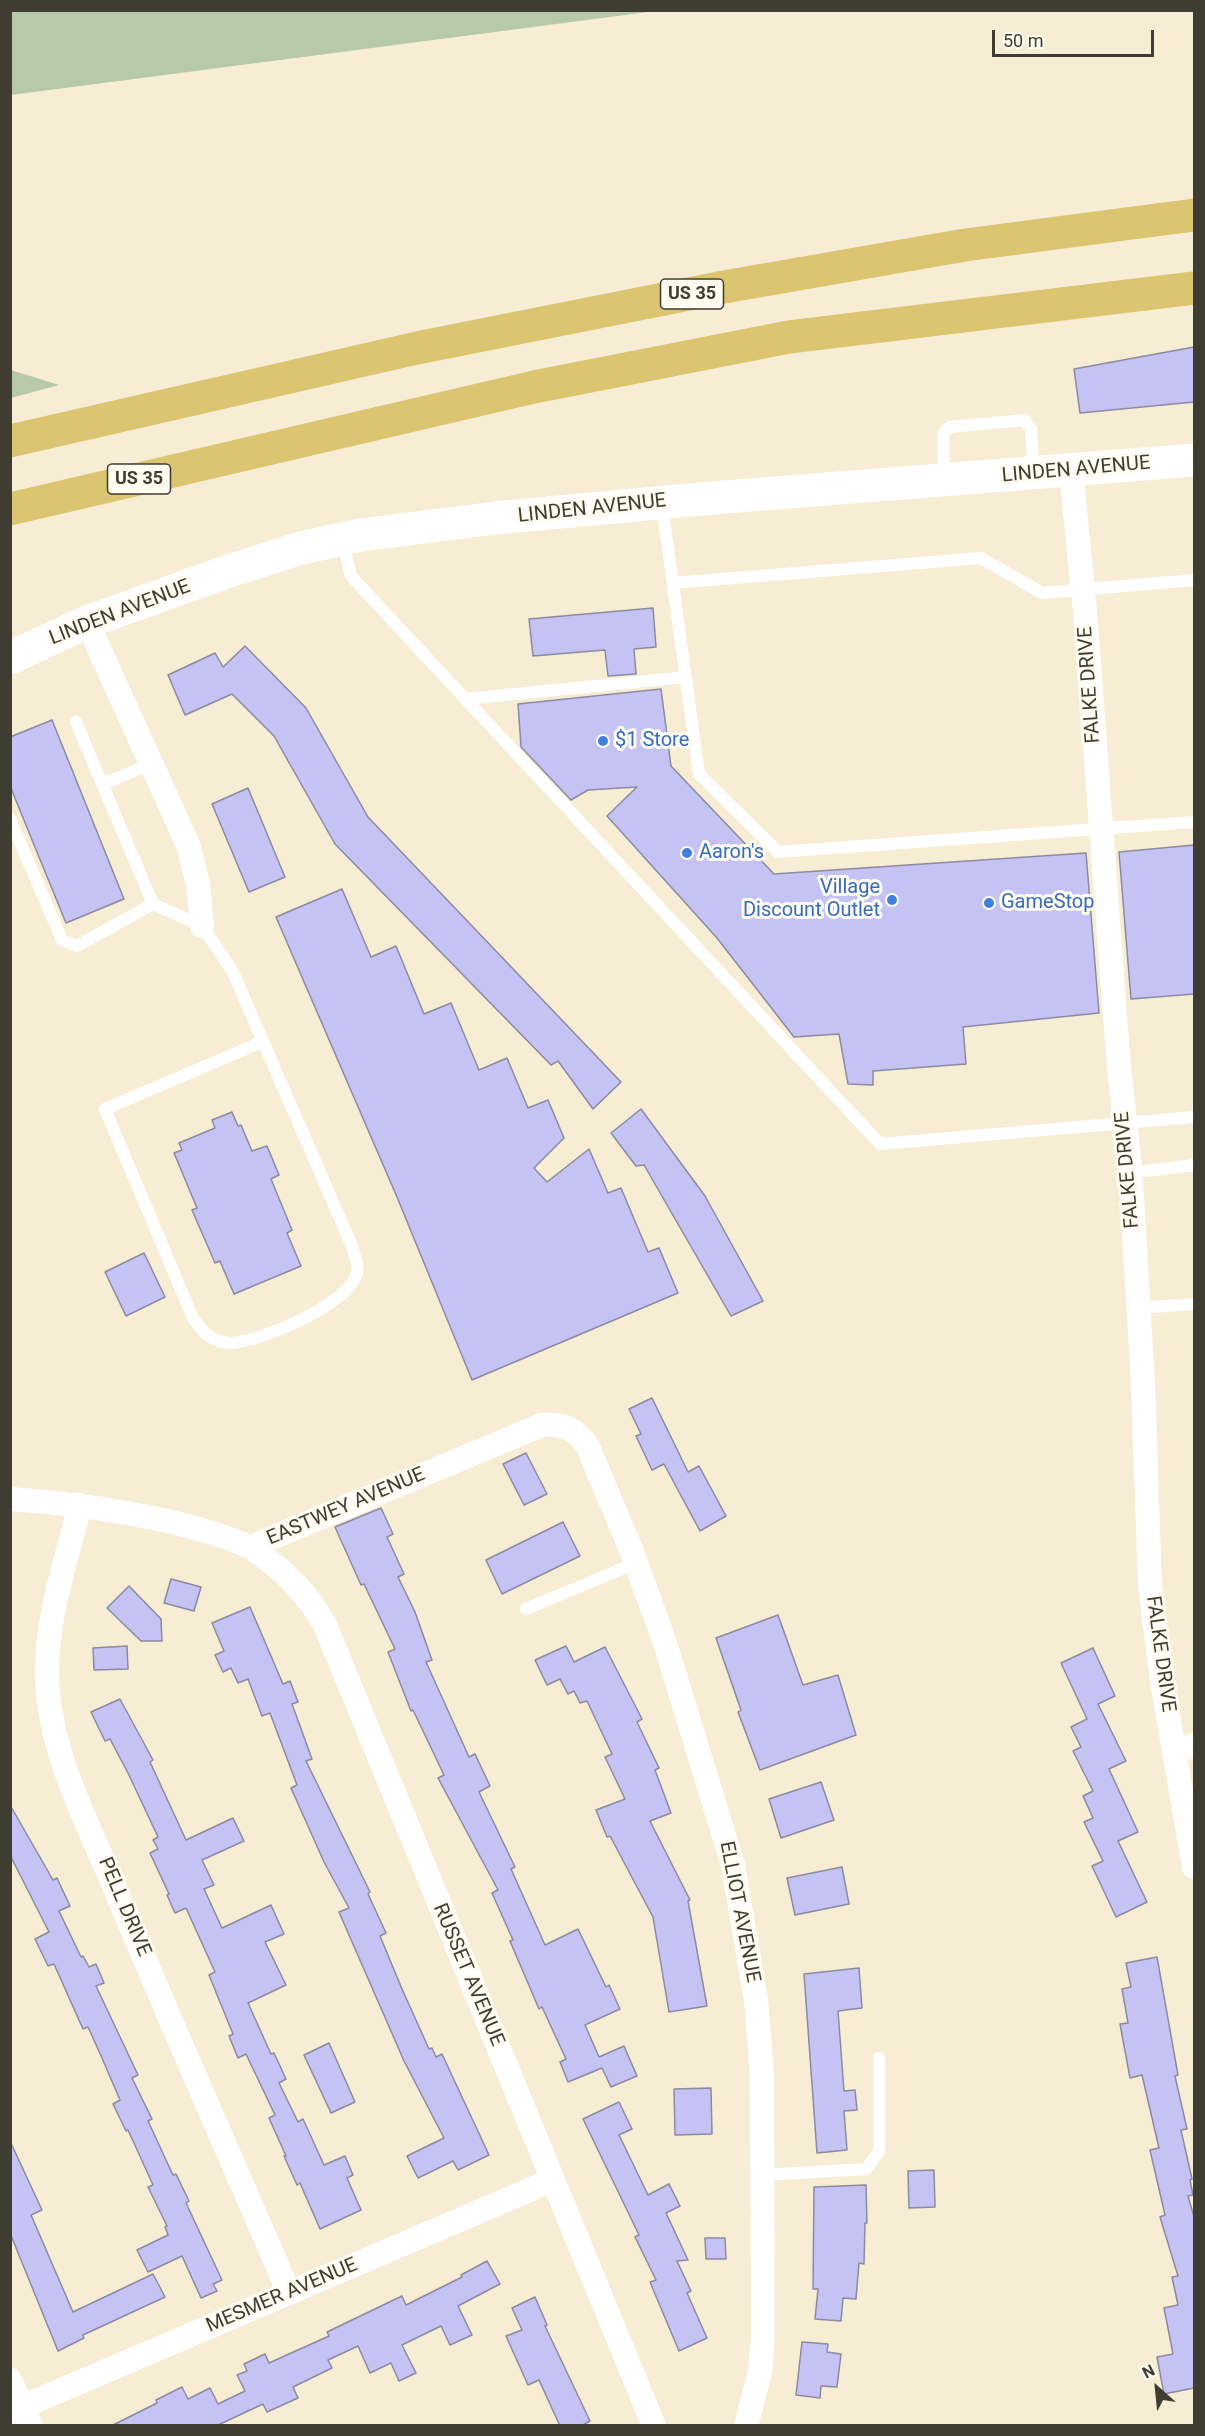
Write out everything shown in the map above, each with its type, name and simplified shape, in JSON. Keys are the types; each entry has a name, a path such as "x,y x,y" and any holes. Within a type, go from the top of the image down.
{"highway":[{"path":"965,245 1194,199"},
{"name":"US 35","path":"10,441 193,398 536,324 965,245 1194,215"},
{"name":"US 35","path":"10,509 534,387 789,337 1192,289"}],"main road":[{"name":"LINDEN AVENUE","path":"10,658 87,622 229,571 292,551 342,539 495,518 661,502 1194,460"}],"street":[{"name":"FALKE DRIVE","path":"1071,471 1083,591 1130,1173 1150,1586 1162,1682 1184,1749 1194,1867"},
{"path":"87,622 189,847 198,885 202,926"},
{"name":"EASTWEY AVENUE","path":"10,1499 80,1505 204,1532 250,1548 542,1425 555,1424 570,1428"},
{"name":"ELLIOT AVENUE","path":"570,1428 581,1436 588,1447 636,1563 665,1643 733,1865 756,2000 762,2074 763,2337 760,2372 746,2426"},
{"name":"PELL DRIVE","path":"80,1505 51,1623 47,1679 52,1724 61,1757 132,1928 289,2292"},
{"name":"RUSSET AVENUE","path":"250,1548 276,1564 296,1582 312,1602 325,1625 390,1790 654,2426"},
{"name":"MESMER AVENUE","path":"21,2415 289,2292 553,2180"},
{"path":"10,2380 21,2415"}],"lane":[{"path":"945,480 943,433 950,427 1025,420 1031,429 1034,474"},
{"path":"661,502 699,774 778,852 1194,822"},
{"path":"342,539 351,576 880,1144 1194,1117"},
{"path":"673,583 981,558 1042,593 1194,580"},
{"path":"465,699 686,677"},
{"path":"76,722 153,904 202,926 232,970 352,1246 357,1263 357,1275 339,1298 324,1308 259,1338 228,1343 213,1339 202,1331 194,1318 105,1109 262,1042"},
{"path":"103,784 151,764"},
{"path":"10,819 62,940 77,946 153,904"},
{"path":"1130,1173 1194,1165"},
{"path":"1138,1308 1194,1304"},
{"path":"525,1609 636,1563"},
{"path":"762,2175 866,2169 879,2152 879,2058"}],"green space":[{"path":"11,10 656,10 656,11 11,95"},
{"path":"11,370 59,385 11,398"}],"building":[{"path":"1194,347 1194,402 1080,413 1074,369"},
{"path":"653,608 656,647 634,649 636,674 608,676 605,650 533,656 529,619"},
{"path":"245,646 306,708 368,817 621,1082 593,1109 558,1061 551,1065 335,844 274,736 232,694 185,715 168,675 215,653 223,667"},
{"path":"661,689 671,766 774,874 1086,853 1099,1013 963,1027 966,1064 873,1071 873,1085 848,1084 839,1034 794,1037 717,938 607,816 637,787 588,790 571,800 521,747 518,704"},
{"path":"52,720 124,899 66,923 10,786 10,737"},
{"path":"248,788 285,877 249,892 212,804"},
{"path":"1194,845 1194,994 1131,999 1119,852"},
{"path":"342,889 371,957 396,946 424,1014 451,1003 479,1070 507,1058 528,1108 548,1100 564,1138 534,1168 547,1182 589,1149 608,1193 621,1188 648,1252 659,1248 678,1293 472,1380 397,1197 276,917"},
{"path":"641,1109 705,1196 763,1301 731,1316 644,1165 636,1166 611,1133"},
{"path":"232,1112 238,1126 241,1125 252,1151 267,1146 279,1175 271,1179 292,1230 287,1233 301,1266 234,1294 220,1261 215,1263 192,1210 197,1208 174,1153 182,1150 179,1143 215,1128 212,1120"},
{"path":"144,1253 165,1297 126,1316 105,1272"},
{"path":"652,1398 688,1472 699,1466 726,1516 700,1531 664,1464 652,1470 636,1436 641,1434 629,1409"},
{"path":"526,1453 547,1494 524,1505 503,1464"},
{"path":"381,1508 393,1534 387,1537 404,1574 398,1577 415,1612 432,1660 426,1662 469,1757 475,1754 490,1786 479,1792 515,1867 511,1869 545,1945 578,1929 606,1987 609,1985 620,2009 585,2025 599,2057 624,2046 637,2076 611,2087 602,2068 568,2082 560,2062 566,2059 542,2007 539,2009 510,1941 513,1940 492,1893 498,1890 438,1778 444,1775 413,1710 411,1711 388,1652 395,1649 364,1584 361,1585 335,1527"},
{"path":"563,1522 580,1556 502,1594 486,1560"},
{"path":"171,1579 201,1587 194,1611 164,1603"},
{"path":"129,1586 161,1619 162,1641 141,1641 107,1608"},
{"path":"250,1607 283,1684 290,1681 298,1702 292,1704 312,1759 306,1761 370,1892 368,1894 386,1933 380,1936 402,1989 429,2049 432,2048 436,2057 442,2054 489,2155 458,2170 453,2161 418,2178 407,2156 444,2138 404,2061 339,1912 349,1908 324,1862 291,1788 297,1785 270,1713 262,1716 248,1679 238,1683 231,1668 223,1672 215,1655 224,1651 212,1623"},
{"path":"778,1615 803,1685 838,1675 856,1735 760,1770 738,1712 741,1710 716,1638"},
{"path":"127,1646 128,1669 94,1670 93,1648"},
{"path":"566,1646 574,1662 605,1647 642,1719 637,1722 659,1768 655,1770 671,1813 650,1821 690,1900 688,1901 707,2006 669,2012 653,1917 610,1836 607,1837 596,1810 625,1799 605,1757 612,1754 587,1701 580,1703 574,1691 568,1694 560,1679 547,1685 535,1660"},
{"path":"1093,1648 1115,1696 1098,1704 1126,1761 1109,1769 1138,1832 1118,1841 1147,1902 1116,1917 1092,1866 1103,1861 1084,1822 1093,1818 1083,1796 1093,1791 1073,1751 1081,1747 1071,1727 1087,1719 1061,1663"},
{"path":"120,1699 153,1760 150,1762 186,1840 233,1818 244,1841 202,1860 214,1885 204,1889 222,1928 271,1905 284,1934 265,1942 286,1985 248,2003 271,2054 274,2053 286,2079 279,2083 298,2122 303,2119 324,2165 345,2156 353,2175 347,2178 361,2210 320,2229 300,2183 297,2185 284,2156 286,2156 269,2118 275,2115 246,2054 238,2058 229,2036 233,2034 209,1975 215,1972 186,1908 175,1913 167,1895 169,1894 150,1853 158,1849 153,1840 158,1837 110,1739 105,1741 91,1712"},
{"path":"821,1782 834,1820 781,1838 769,1799"},
{"path":"10,1805 53,1880 57,1878 70,1906 59,1911 81,1957 83,1956 89,1967 96,1964 104,1983 96,1986 138,2075 132,2078 152,2119 148,2121 173,2175 176,2174 189,2201 186,2203 222,2280 213,2284 217,2291 201,2298 182,2256 148,2272 137,2250 168,2235 165,2227 167,2226 148,2187 153,2185 128,2130 126,2131 113,2104 120,2100 88,2027 83,2029 54,1964 48,1966 35,1939 49,1932 10,1855"},
{"path":"842,1867 849,1904 795,1915 787,1878"},
{"path":"1157,1957 1178,2075 1175,2076 1187,2129 1181,2130 1192,2179 1190,2180 1193,2195 1188,2196 1194,2217 1194,2388 1164,2394 1157,2357 1173,2354 1164,2308 1178,2305 1172,2277 1178,2276 1160,2217 1165,2215 1150,2150 1159,2148 1142,2075 1130,2078 1120,2024 1128,2023 1122,1989 1131,1987 1126,1963"},
{"path":"859,1968 862,2008 838,2011 844,2091 855,2090 857,2110 844,2111 847,2150 817,2153 804,1974"},
{"path":"329,2043 355,2102 331,2113 304,2055"},
{"path":"711,2088 712,2134 675,2135 674,2089"},
{"path":"619,2102 632,2129 619,2135 648,2195 669,2184 680,2206 666,2213 688,2260 677,2261 691,2291 687,2293 707,2338 679,2351 650,2282 656,2280 635,2237 639,2235 583,2119"},
{"path":"10,2141 42,2210 31,2215 73,2312 153,2274 165,2297 83,2335 84,2338 58,2351 10,2233"},
{"path":"934,2170 935,2207 909,2208 908,2171"},
{"path":"866,2185 867,2223 865,2223 864,2264 859,2263 856,2299 843,2298 841,2321 815,2319 818,2289 813,2289 814,2187"},
{"path":"705,2238 725,2238 726,2259 706,2259"},
{"path":"487,2261 500,2284 458,2306 472,2335 450,2345 441,2326 402,2345 416,2373 399,2381 391,2363 370,2373 358,2346 328,2360 332,2368 293,2387 298,2398 267,2412 263,2404 216,2426 111,2426 157,2403 156,2400 182,2387 188,2399 210,2388 218,2404 245,2391 237,2375 247,2371 244,2364 265,2354 269,2363 329,2336 327,2332 402,2296 406,2305 462,2277 461,2275"},
{"path":"535,2297 547,2325 545,2326 590,2421 581,2426 560,2426 539,2380 528,2385 506,2336 522,2330 512,2308"},
{"path":"802,2342 828,2344 827,2352 841,2354 837,2387 821,2386 820,2398 796,2395"}],"place":[{"name":"$1 Store","path":"603,741"},
{"name":"Aaron's","path":"687,853"},
{"name":"Village Discount Outlet","path":"892,900"},
{"name":"GameStop","path":"989,903"}]}
